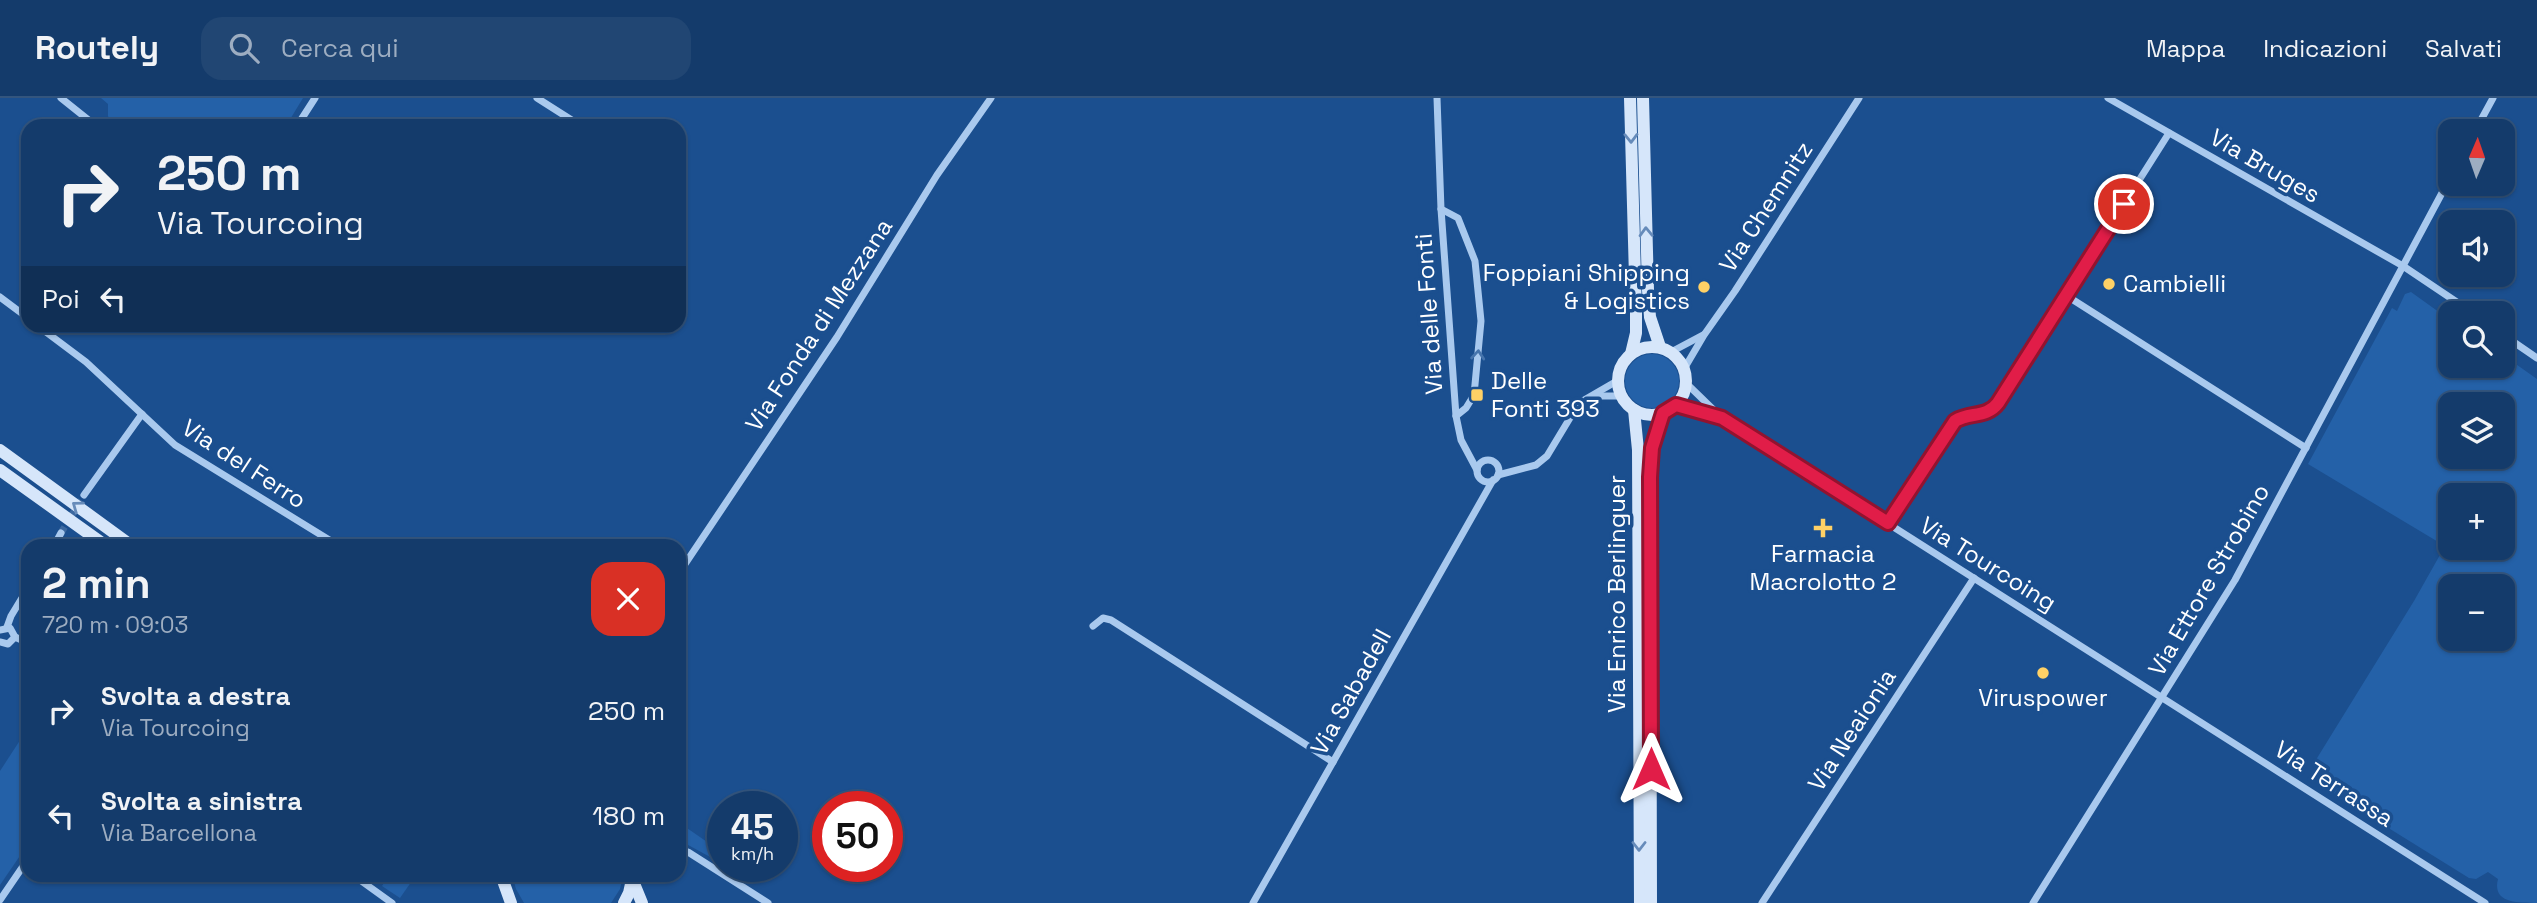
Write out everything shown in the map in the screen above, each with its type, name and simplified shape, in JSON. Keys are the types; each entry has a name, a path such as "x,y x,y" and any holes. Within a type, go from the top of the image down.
{"main road":[{"path":"1630,98 1636,313 1636,333 1631,354"},
{"path":"1643,98 1652,328 1684,369 1686,383 1684,393 1676,405 1663,413 1648,415 1634,410 1621,396 1617,381 1621,366 1631,354 1645,347 1666,349"},
{"name":"Via Enrico Berlinguer","path":"1634,410 1638,450 1640,903"},
{"name":"Via Enrico Berlinguer","path":"1651,903 1650,477 1652,448 1663,413"},
{"path":"0,450 122,539"},
{"path":"0,470 96,539"},
{"path":"504,882 511,903"},
{"path":"624,903 632,882"},
{"path":"634,882 642,903"}],"street":[{"path":"61,98 87,119"},
{"path":"302,119 315,98"},
{"path":"537,98 570,119"},
{"name":"Via Fonda di Mezzana","path":"686,563 837,337 937,175 991,98"},
{"name":"Via delle Fonti","path":"1437,98 1441,209 1456,416 1461,440 1477,470"},
{"name":"Via Chemnitz","path":"1684,369 1859,98"},
{"name":"Via Bruges","path":"2108,98 2403,266 2455,301"},
{"path":"2482,119 2493,98"},
{"path":"1888,523 1955,421 1988,412 1998,403 2169,133"},
{"name":"Via Ettore Strobino","path":"2033,903 2235,580 2440,196"},
{"name":"Via delle Fonti","path":"1441,209 1458,218 1475,261 1481,321 1474,395 1466,408 1456,416"},
{"path":"2067,296 2306,448"},
{"path":"0,297 21,313"},
{"name":"Via del Ferro","path":"47,333 86,362 176,445 328,539"},
{"name":"Via Chemnitz","path":"1666,349 1704,335"},
{"path":"2515,343 2537,358"},
{"path":"1480,479 1485,481 1544,460 1576,407 1617,381"},
{"name":"Via Tourcoing","path":"1686,383 1722,418 2163,698"},
{"path":"1592,396 1621,396"},
{"name":"Via Tourcoing","path":"1676,405 1722,418"},
{"path":"84,495 142,414"},
{"path":"1471,456 1482,461 1491,460 1497,465 1521,468"},
{"path":"1480,499 1477,470 1482,461"},
{"path":"1495,477 1497,465"},
{"name":"Via Sabadell","path":"1253,903 1480,499 1495,477"},
{"path":"58,539 61,533"},
{"name":"Via Neaionia","path":"1762,903 1974,578"},
{"path":"0,643 11,643 15,637 14,631 4,628 21,600"},
{"path":"1093,626 1102,618 1111,620 1333,762"},
{"path":"15,637 21,640"},
{"name":"Via Terrassa","path":"2163,698 2485,903"},
{"path":"686,851 768,903"},
{"path":"0,900 21,869"},
{"path":"363,882 392,903"}],"shaded area":[{"path":"101,98 303,98 290,119 109,119 108,104"},
{"path":"2411,292 2438,311 2438,378 2515,378 2515,363 2537,379 2537,903 2507,900 2499,893 2498,879 2488,872 2476,879 2469,878 2337,796 2325,784 2327,772 2314,763 2438,558 2515,560 2515,483 2438,483 2438,542 2308,464 2392,308 2397,311 2405,294"},
{"path":"1652,354 1671,362 1679,381 1671,400 1652,408 1633,400 1625,381 1633,362"},
{"path":"21,739 21,854 0,885 0,771"},
{"path":"686,827 707,842 707,855 686,844"},
{"path":"411,882 400,898 382,886 384,883"},
{"path":"514,882 622,882 611,903 524,903"}],"tunnel":[{"path":"61,533 84,495"}],"place":[{"name":"Cambielli","path":"2109,284"},
{"name":"Foppiani Shipping & Logistics","path":"1704,287"},
{"name":"Delle Fonti 393","path":"1477,395"},
{"name":"Farmacia Macrolotto 2","path":"1823,528"},
{"name":"Viruspower","path":"2043,673"}],"route":[{"path":"1651,769 1650,477 1652,448 1663,413 1676,405 1722,418 1888,523 1955,421 1988,412 1998,403 2124,204"}]}
